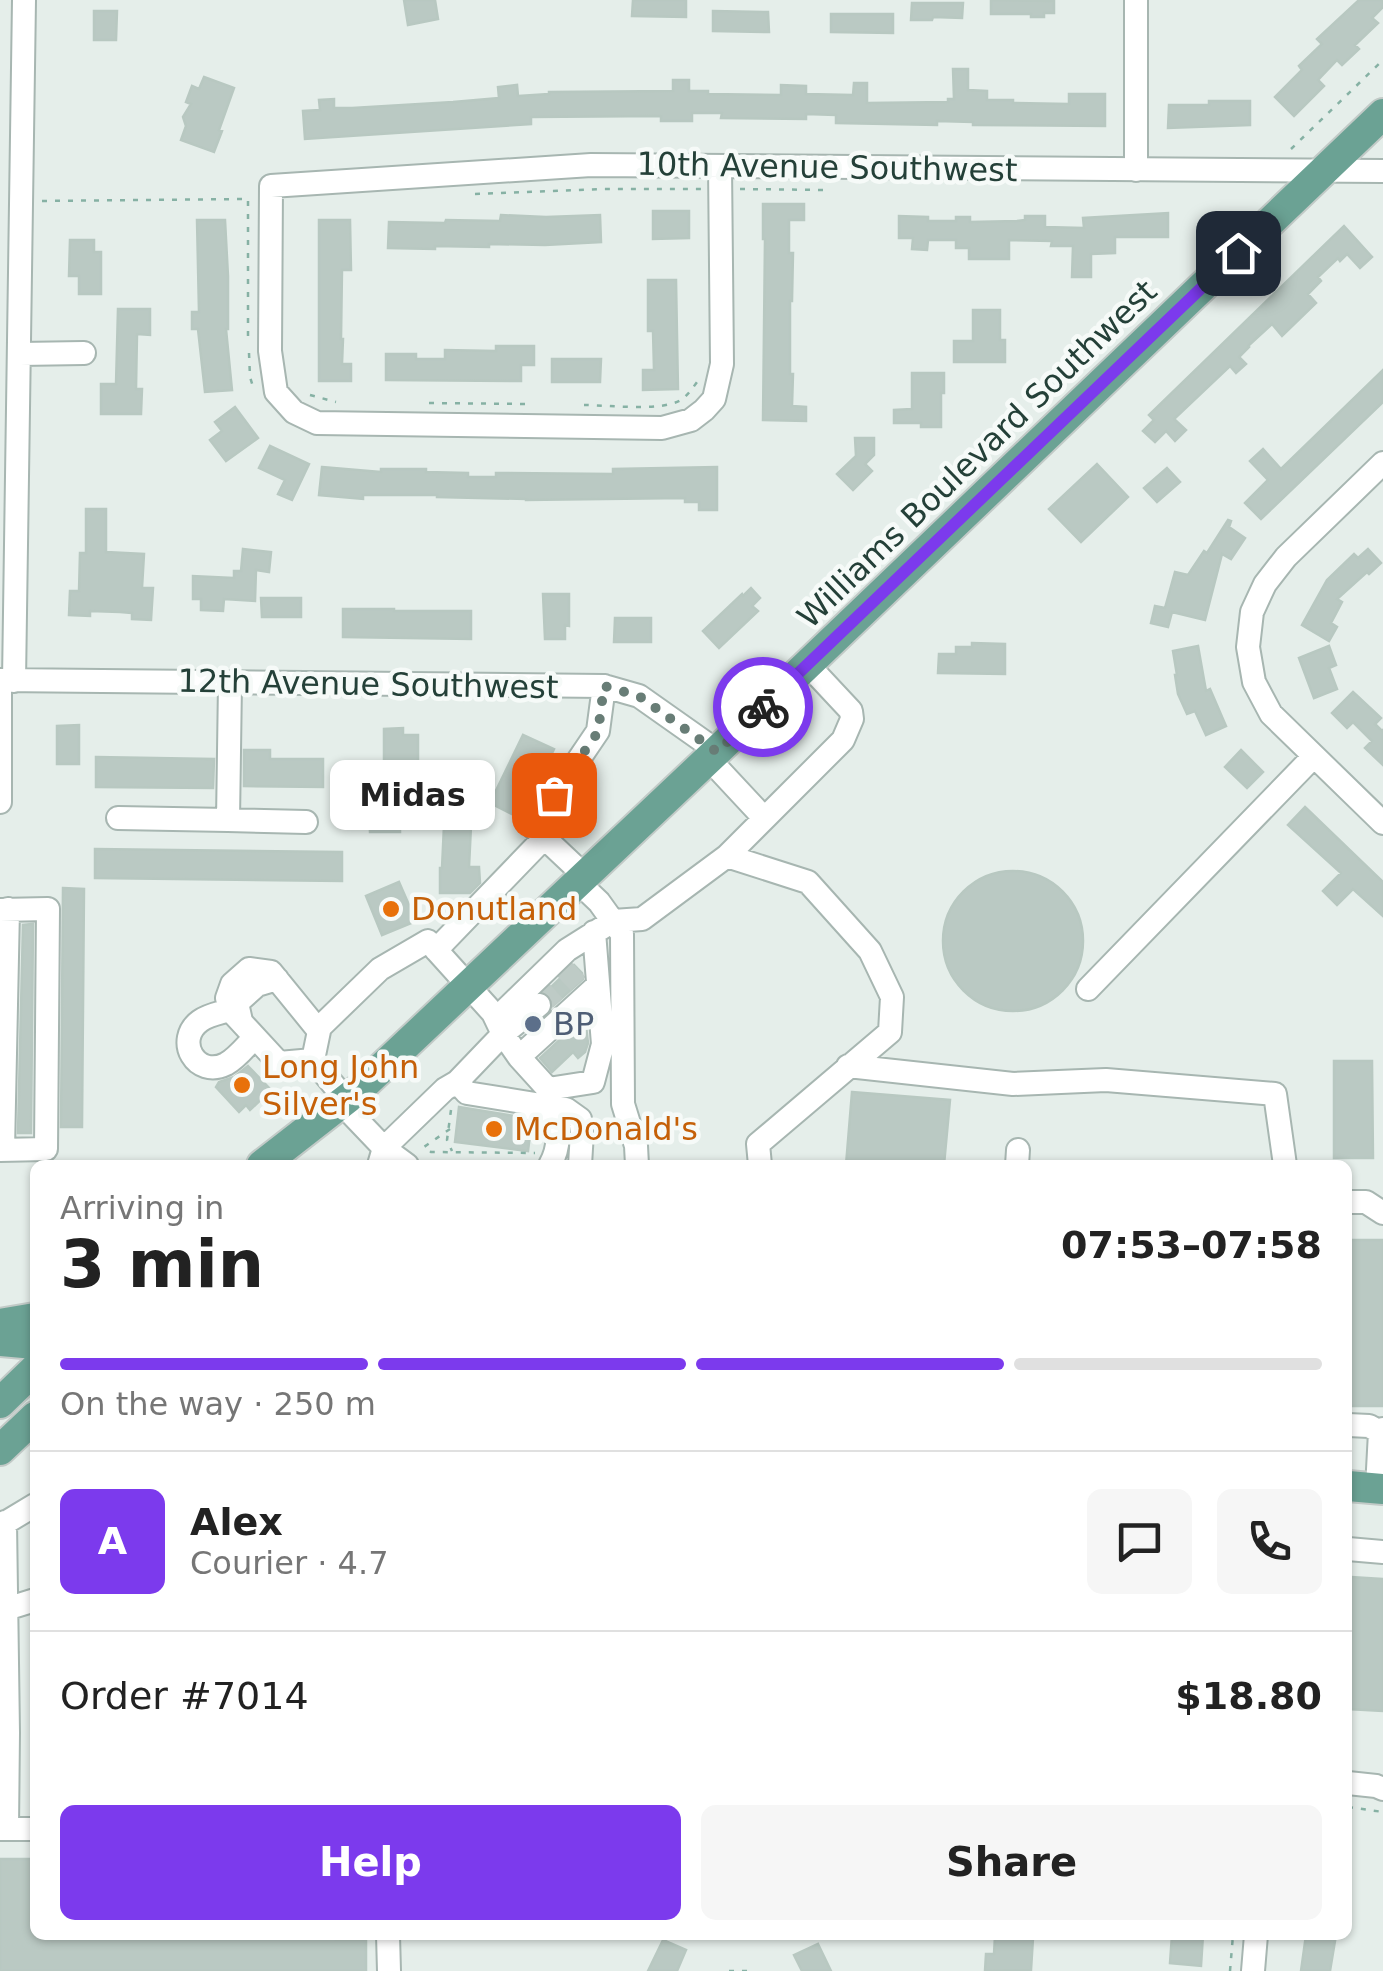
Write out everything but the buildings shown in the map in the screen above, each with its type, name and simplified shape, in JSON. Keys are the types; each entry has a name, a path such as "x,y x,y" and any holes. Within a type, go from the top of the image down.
{"main road":[{"name":"Williams Boulevard Southwest","path":"293,1160 347,1100 1383,114"},
{"name":"Williams Boulevard Southwest","path":"269,1160 347,1100"},
{"path":"0,1324 30,1319"},
{"path":"0,1341 30,1344"},
{"path":"0,1403 24,1376"},
{"path":"0,1450 30,1422"},
{"path":"0,1460 30,1439"}],"street":[{"path":"0,802 20,354 14,208 24,0"},
{"path":"1136,0 1136,170"},
{"name":"10th Avenue Southwest","path":"720,178 722,364 714,398 691,420 662,428 317,422 294,412 276,392 270,351 271,186 591,165 720,178 1136,170 1383,171"},
{"path":"20,354 84,354"},
{"path":"1383,463 1286,557 1265,584 1252,612 1248,647 1254,682 1271,714 1383,823"},
{"path":"595,944 642,918 727,856 843,740 852,719 851,710 808,665"},
{"name":"12th Avenue Southwest","path":"5,680 604,686 639,696 713,755 764,818"},
{"path":"228,820 230,682"},
{"path":"312,1060 318,1029 380,969 428,941 470,985 519,1058 548,1089 594,1082 603,1044 595,944 599,902 532,827 598,732 604,686"},
{"path":"1088,989 1314,756"},
{"path":"118,818 306,822"},
{"path":"436,950 544,838"},
{"path":"727,856 808,882 870,951 892,997 890,1032 758,1144 760,1160"},
{"path":"4,909 48,909 46,1149 2,1150 4,909"},
{"path":"462,1088 500,1026 568,950 622,934 623,1104 637,1160"},
{"path":"312,1060 279,1062 242,1023 227,998 232,984 249,968 271,972 318,1029"},
{"path":"519,1058 598,986"},
{"path":"500,1026 538,1005"},
{"path":"312,1060 347,1100 381,1156 445,1089 462,1088 566,1109 580,1119 580,1160"},
{"path":"848,1066 1013,1084 1106,1080 1275,1094 1284,1160"},
{"path":"462,1088 472,1104 550,1113 557,1126 556,1160"},
{"path":"1352,1202 1366,1202 1383,1213"},
{"path":"1352,1425 1381,1430 1369,1488"},
{"path":"30,1508 3,1524 4,1829 30,1829"},
{"path":"1352,1550 1383,1552"},
{"path":"6,1609 30,1602"},
{"path":"1352,1783 1383,1789"},
{"path":"388,1940 389,1971"},
{"path":"1253,1971 1256,1940"}],"path":[{"path":"1282,158 1383,60"},
{"path":"476,194 720,178 828,190"},
{"path":"14,208 248,199 249,363 256,396"},
{"path":"575,405 672,403 684,398 698,379"},
{"path":"306,394 334,402"},
{"path":"432,403 542,404"},
{"path":"450,1129 424,1147 431,1152 541,1154 550,1160"},
{"path":"1352,1808 1383,1812"},
{"path":"1230,1971 1233,1940"},
{"path":"729,1971 754,1971"}],"tunnel":[{"path":"539,1005 578,969"}],"way so far":[{"path":"554,795 598,732 604,686 639,696 717,752 763,707"}],"place":[{"name":"Midas","path":"554,795"},
{"name":"Donutland","path":"391,909"},
{"name":"BP","path":"533,1024"},
{"name":"Long John Silver's","path":"242,1085"},
{"name":"McDonald's","path":"494,1129"}],"route":[{"path":"763,707 1238,253"}]}
